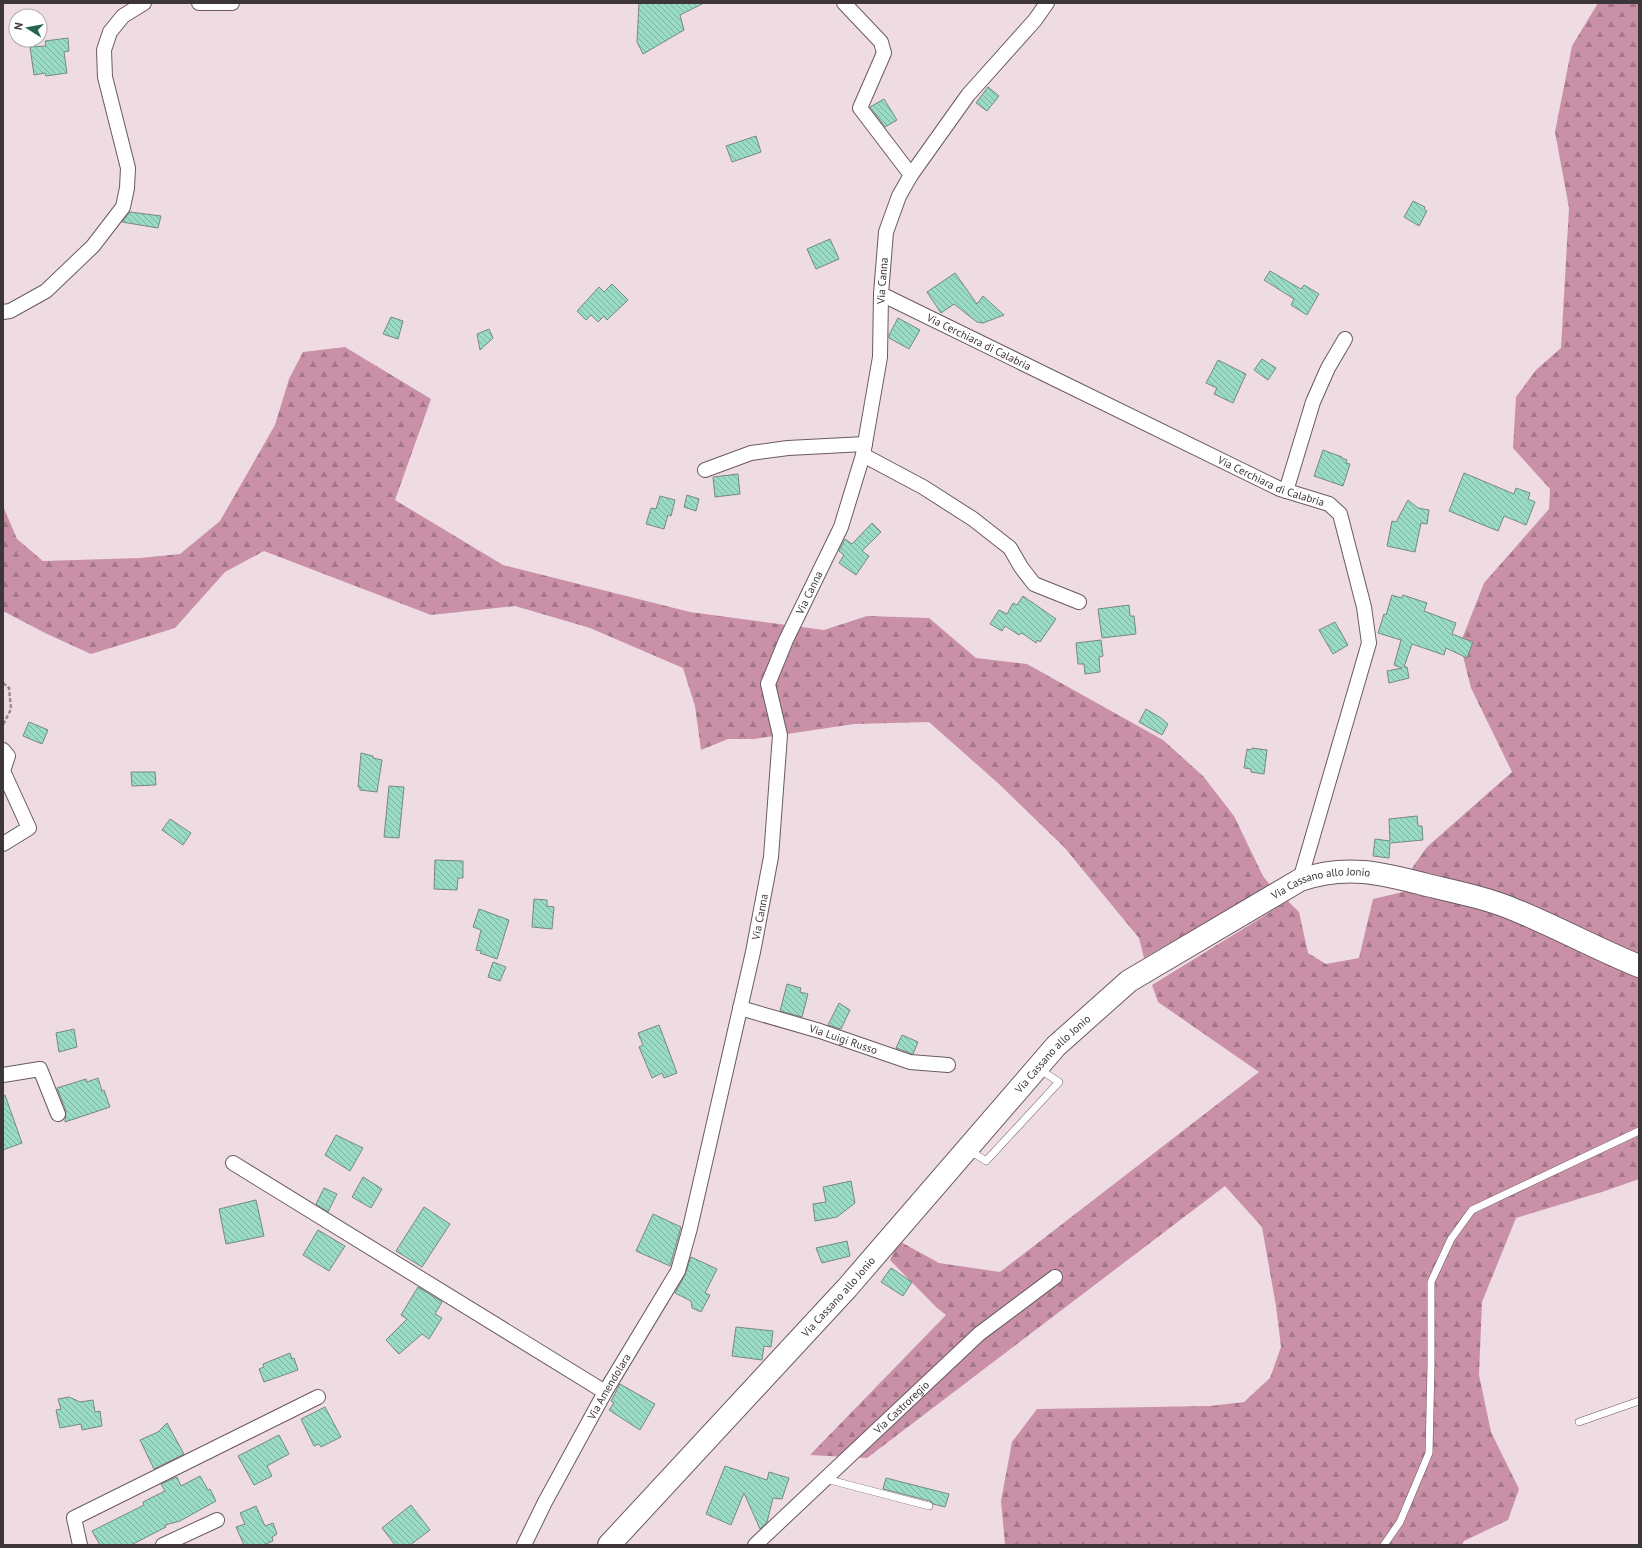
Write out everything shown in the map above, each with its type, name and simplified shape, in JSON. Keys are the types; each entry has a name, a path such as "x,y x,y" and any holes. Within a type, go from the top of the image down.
{"main road":[{"name":"Via Cassano allo Jonio","path":"609,1545 847,1288 1056,1046 1129,981 1300,880 1316,874 1344,871 1375,873 1405,879 1479,898 1514,909 1635,964"}],"street":[{"path":"3,312 10,311 46,291 93,246 123,207 127,188 128,168 104,77 104,50 110,32 123,16 144,3"},
{"path":"199,3 232,3"},
{"path":"844,3 881,42 884,53 860,108 911,175"},
{"name":"Via Canna","path":"690,1228 753,952 771,857 780,735 768,684 786,640 841,527 864,450 880,357 881,294 886,232 899,196 911,175 968,95 1035,20 1047,3"},
{"name":"Via Cerchiara di Calabria","path":"881,294 1286,491 1329,504 1340,514 1364,607 1369,643 1300,880"},
{"path":"1286,491 1313,402 1328,368 1345,339"},
{"path":"704,470 751,453 788,448 864,450 973,519 1010,548 1021,567 1034,584 1079,602"},
{"path":"3,750 8,756 3,770 29,828 3,844"},
{"name":"Via Luigi Russo","path":"740,1008 820,1032 910,1062 948,1065"},
{"path":"3,1075 40,1069 58,1114"},
{"path":"233,1163 605,1392"},
{"name":"Via Amendolara","path":"524,1545 545,1502 605,1392 678,1270 690,1228"},
{"name":"Via Castroregio","path":"755,1545 899,1408 980,1334 1055,1277"},
{"path":"80,1545 74,1518 318,1397"},
{"path":"163,1545 217,1520"}],"lane":[{"path":"1384,1545 1400,1522 1429,1453 1431,1282 1451,1239 1472,1210 1639,1131"},
{"path":"1579,1422 1639,1401"},
{"path":"826,1479 929,1506"}],"path":[{"path":"3,683 9,688 11,709 3,725"}],"green space":[{"path":"1598,3 1639,3 1639,1179 1516,1218 1482,1302 1479,1375 1491,1432 1519,1489 1508,1520 1464,1541 1462,1545 1005,1545 1001,1501 1012,1442 1037,1409 1210,1406 1244,1402 1270,1378 1281,1347 1276,1306 1262,1227 1225,1186 867,1458 810,1455 946,1315 937,1308 890,1260 899,1241 939,1263 1000,1272 1259,1072 1158,1002 1152,985 1288,901 1299,912 1308,953 1326,964 1359,958 1373,899 1403,892 1412,868 1427,847 1512,772 1471,688 1460,644 1484,583 1549,509 1550,489 1513,448 1516,397 1536,370 1561,348 1569,208 1555,132 1572,46"},
{"path":"345,347 431,399 395,500 503,565 690,612 824,630 867,616 929,618 976,658 1027,664 1163,740 1203,776 1234,816 1263,876 1270,885 1144,958 1139,938 1064,847 999,784 929,722 854,724 754,739 728,739 701,750 695,706 683,668 590,628 515,606 431,615 264,551 225,572 175,628 91,654 47,634 3,611 3,506 17,539 43,561 140,558 180,554 220,521 275,425 289,379 303,352"}],"building":[{"path":"639,3 704,3 680,15 684,30 643,54 637,42"},
{"path":"68,38 69,51 64,52 67,73 46,76 45,73 34,75 30,48 48,48 48,41"},
{"path":"988,87 999,96 987,111 976,103"},
{"path":"884,99 897,120 885,127 870,107"},
{"path":"756,136 761,152 732,162 726,146"},
{"path":"1413,201 1425,207 1424,209 1427,211 1419,226 1404,217"},
{"path":"130,212 161,216 158,228 122,222"},
{"path":"830,239 839,259 816,269 807,249"},
{"path":"1270,271 1301,289 1304,285 1319,294 1307,315 1291,305 1294,299 1264,280"},
{"path":"955,273 977,304 983,296 1004,315 983,323 977,322 954,304 941,313 927,292"},
{"path":"612,284 628,300 607,320 604,316 598,322 591,315 586,320 577,311 599,287 604,292"},
{"path":"391,317 403,321 398,339 383,334"},
{"path":"898,318 920,330 909,349 889,338 889,335"},
{"path":"489,329 493,338 480,350 477,334"},
{"path":"1262,359 1276,368 1268,380 1254,370"},
{"path":"1218,360 1246,374 1233,403 1214,394 1217,388 1206,383"},
{"path":"1323,450 1342,457 1347,460 1346,463 1350,464 1343,486 1314,476"},
{"path":"1464,473 1514,494 1516,488 1530,493 1528,499 1535,502 1526,525 1504,516 1498,531 1449,511"},
{"path":"738,474 740,494 715,497 713,477"},
{"path":"687,495 699,499 696,511 684,507"},
{"path":"660,496 675,500 671,516 668,515 664,529 646,524 651,508 656,509"},
{"path":"1408,500 1418,508 1429,510 1427,524 1421,523 1415,552 1387,546 1392,521 1396,522"},
{"path":"872,523 881,532 862,551 869,556 856,575 839,563 844,555 839,551 845,539 852,544"},
{"path":"1392,595 1401,598 1403,595 1427,603 1424,611 1456,623 1452,634 1473,642 1467,658 1446,648 1444,655 1412,644 1404,667 1407,667 1409,678 1389,683 1387,671 1402,668 1394,665 1401,640 1378,633 1384,614 1386,615"},
{"path":"1023,596 1056,619 1040,642 1038,640 1036,643 1022,633 1019,635 1005,626 1002,631 990,624 999,610 1007,614 1013,603 1017,605"},
{"path":"1129,605 1130,616 1134,616 1136,634 1102,638 1098,609"},
{"path":"1335,622 1348,645 1333,654 1319,630"},
{"path":"1101,640 1103,656 1099,657 1100,672 1085,674 1084,664 1078,664 1076,643"},
{"path":"1146,709 1168,724 1162,735 1139,722"},
{"path":"29,722 48,730 42,744 23,736"},
{"path":"1252,748 1267,750 1264,774 1251,772 1251,769 1244,768 1247,749 1251,750"},
{"path":"361,753 382,760 377,792 360,790 360,787 358,787"},
{"path":"131,772 155,772 156,785 132,786"},
{"path":"389,786 404,787 399,838 384,837"},
{"path":"1417,816 1418,826 1422,826 1423,840 1390,843 1389,858 1373,856 1375,839 1390,841 1389,819"},
{"path":"170,819 191,833 183,845 162,830"},
{"path":"435,860 463,861 463,878 458,878 457,890 434,889"},
{"path":"534,899 547,900 547,906 554,907 552,929 532,927"},
{"path":"479,909 509,920 497,959 476,950 481,930 473,927"},
{"path":"493,962 506,967 500,981 488,977"},
{"path":"787,984 801,988 800,992 808,994 802,1017 780,1011"},
{"path":"839,1003 850,1010 841,1029 828,1025"},
{"path":"659,1025 677,1073 664,1078 662,1073 652,1078 639,1047 643,1045 638,1033"},
{"path":"74,1029 77,1047 59,1052 56,1033"},
{"path":"902,1035 918,1042 913,1054 896,1048"},
{"path":"98,1078 102,1091 104,1090 110,1107 65,1122 66,1111 57,1088 86,1079 87,1082"},
{"path":"5,1095 22,1143 3,1150 3,1096"},
{"path":"336,1135 363,1148 350,1171 325,1155"},
{"path":"363,1177 382,1189 371,1208 352,1197"},
{"path":"851,1181 855,1203 837,1217 815,1221 813,1204 826,1202 823,1187"},
{"path":"324,1188 337,1194 328,1212 316,1204"},
{"path":"256,1200 264,1236 226,1244 219,1209"},
{"path":"424,1207 450,1224 422,1267 396,1251"},
{"path":"653,1214 681,1227 670,1266 636,1251"},
{"path":"318,1230 345,1246 329,1271 303,1255"},
{"path":"847,1241 850,1256 822,1263 816,1248"},
{"path":"691,1257 717,1269 705,1293 710,1295 701,1312 692,1308 691,1301 675,1293 685,1275"},
{"path":"891,1268 912,1282 903,1296 881,1282"},
{"path":"418,1287 442,1302 435,1314 442,1318 429,1339 422,1334 399,1354 386,1340 407,1319 401,1315"},
{"path":"736,1327 773,1331 771,1347 764,1346 762,1360 732,1356"},
{"path":"290,1353 292,1359 294,1358 298,1370 264,1382 259,1369 264,1367 263,1364"},
{"path":"620,1384 655,1404 640,1430 609,1410 614,1403 611,1401"},
{"path":"69,1397 80,1402 93,1400 95,1412 100,1411 102,1426 82,1430 81,1424 60,1428 56,1410 61,1409 58,1399"},
{"path":"325,1407 341,1437 321,1447 319,1444 314,1446 301,1419"},
{"path":"167,1423 184,1454 154,1469 140,1440 158,1432"},
{"path":"279,1435 289,1454 267,1466 272,1476 254,1485 238,1456"},
{"path":"725,1466 767,1480 769,1472 789,1478 782,1499 773,1498 767,1522 760,1529 744,1493 731,1525 706,1514"},
{"path":"200,1476 208,1490 210,1489 216,1501 180,1521 165,1525 166,1527 131,1545 100,1545 92,1531 144,1505 143,1502 165,1491 161,1484 177,1477 181,1486"},
{"path":"886,1478 949,1494 945,1507 933,1504 930,1501 883,1489"},
{"path":"411,1505 430,1530 410,1545 395,1545 382,1528"},
{"path":"256,1506 265,1526 273,1523 277,1534 272,1537 273,1541 263,1545 244,1545 236,1527 245,1524 240,1513"}]}
